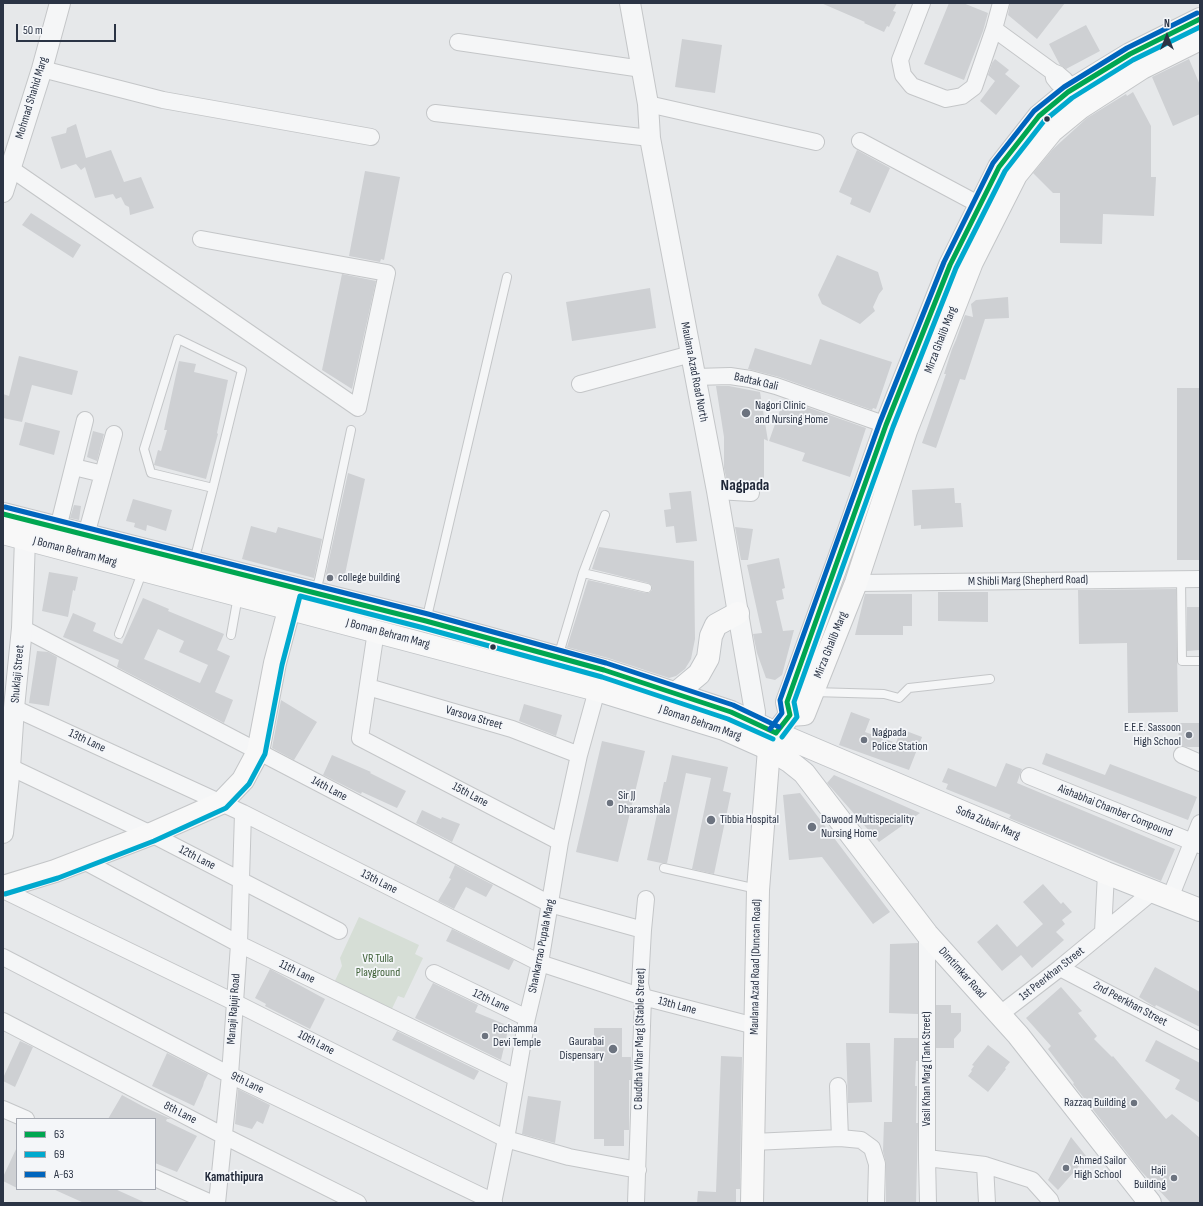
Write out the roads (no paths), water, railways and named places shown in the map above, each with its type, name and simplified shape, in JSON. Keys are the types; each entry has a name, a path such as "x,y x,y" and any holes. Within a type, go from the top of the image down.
{"main road":[{"name":"Mirza Ghalib Marg","path":"1200,19 1130,54 1071,96 1039,116 999,167 950,266 886,425 787,702 790,715 804,714 856,583 906,431 972,262 1016,175 1052,131 1071,96 1142,68 1200,39"},
{"name":"J Boman Behram Marg","path":"3,514 27,529 143,570 597,690 724,729 762,736"},
{"name":"J Boman Behram Marg","path":"3,533 27,529 58,528 426,621 604,670 731,712 762,736"},
{"path":"3,887 55,871 151,834 221,803 243,780 258,752 274,663 288,608 305,590"},
{"path":"675,694 699,674 708,658 711,636 716,625 738,613"},
{"path":"762,736 790,715"},
{"name":"Sofia Zubair Marg","path":"762,736 1200,910"},
{"name":"Maulana Azad Road (Duncan Road)","path":"752,1203 762,736"},
{"name":"Dimtimkar Road","path":"762,736 804,773 927,934 1018,1035 1150,1203"}],"street":[{"name":"Mohmad Shahid Marg","path":"3,192 42,69 60,3"},
{"name":"Maulana Azad Road North","path":"630,3 648,104 650,138 717,491 755,712 762,736"},
{"path":"922,3 900,60 903,75 912,86 946,99 962,96 974,87 994,29 1001,3"},
{"path":"994,29 1053,72 1054,78 1071,96"},
{"path":"458,42 642,69"},
{"path":"42,69 163,100 371,137"},
{"path":"648,104 816,142"},
{"path":"435,113 650,138"},
{"path":"860,141 980,205"},
{"path":"10,168 358,408 387,273 201,239"},
{"path":"580,384 691,354"},
{"name":"Badtak Gali","path":"695,377 730,376 750,379 776,386 906,431"},
{"path":"58,528 85,420"},
{"path":"86,535 114,434"},
{"path":"74,466 103,474"},
{"path":"717,491 751,493"},
{"name":"Shuklaji Street","path":"3,822 10,767 22,628 27,529"},
{"name":"M Shibli Marg (Shepherd Road)","path":"856,583 1200,579"},
{"name":"14th Lane","path":"22,628 550,904 643,930"},
{"path":"368,687 376,631"},
{"name":"15th Lane","path":"368,687 360,738 560,842"},
{"name":"Varsova Street","path":"368,687 512,729 579,755"},
{"name":"Shankarrao Pupala Marg","path":"493,1202 506,1139 527,1018 540,962 560,842 579,755 597,690"},
{"name":"13th Lane","path":"14,708 221,803 540,962 643,997 755,1026"},
{"path":"1182,755 1200,763"},
{"name":"12th Lane","path":"10,767 151,834 340,931"},
{"name":"Aishabhai Chamber Compound","path":"1029,776 1196,844"},
{"name":"Manaji Rajuji Road","path":"217,1203 230,1075 242,880 243,814"},
{"path":"1161,895 1196,844 1200,823"},
{"name":"11th Lane","path":"82,860 238,944 516,1078"},
{"path":"1103,932 1106,873"},
{"name":"10th Lane","path":"3,890 234,1002 506,1139 569,1157 638,1170"},
{"name":"1st Peerkhan Street","path":"1000,1015 1103,932 1161,895"},
{"name":"C Buddha Vihar Marg (Stable Street)","path":"636,1203 643,997 640,984 646,899"},
{"name":"Vasil Khan Marg (Tank Street)","path":"927,934 928,1203"},
{"name":"9th Lane","path":"3,957 230,1075 493,1202"},
{"name":"2nd Peerkhan Street","path":"1060,968 1200,1041"},
{"name":"12th Lane","path":"434,973 527,1018"},
{"name":"8th Lane","path":"3,1021 224,1136 358,1203"},
{"path":"838,1086 840,1138"},
{"path":"3,1109 24,1118"},
{"path":"753,1142 840,1138 861,1140 872,1148 877,1164 876,1203"},
{"path":"927,1158 985,1165 1032,1180 1051,1203"},
{"path":"985,1165 987,1203"},
{"path":"156,1178 211,1203"}],"lane":[{"path":"426,621 507,277"},
{"path":"194,562 213,488 242,370 178,339 144,449 151,473 213,488"},
{"path":"305,590 320,572 351,430"},
{"path":"558,657 583,573 605,515"},
{"path":"119,634 143,570"},
{"path":"583,573 647,588"},
{"path":"1181,580 1182,661 1200,661"},
{"path":"231,635 238,595"},
{"path":"813,692 884,694 898,698 909,688 990,679"},
{"path":"664,868 758,890"}],"place":[{"name":"Nagori Clinic and Nursing Home","path":"746,413"},
{"name":"college building","path":"330,578"},
{"name":"E.E.E. Sassoon High School","path":"1189,735"},
{"name":"Nagpada Police Station","path":"864,740"},
{"name":"Sir JJ Dharamshala","path":"610,803"},
{"name":"Tibbia Hospital","path":"711,820"},
{"name":"Dawood Multispeciality Nursing Home","path":"812,827"},
{"name":"Pochamma Devi Temple","path":"485,1036"},
{"name":"Gaurabai Dispensary","path":"613,1049"},
{"name":"Razzaq Building","path":"1134,1103"},
{"name":"Ahmed Sailor High School","path":"1066,1168"},
{"name":"Haji Building","path":"1174,1178"}],"district":[{"name":"Nagpada","path":"745,486"},
{"name":"Kamathipura","path":"234,1178"}],"park label":[{"name":"VR Tulla Playground","path":"378,966"}]}
